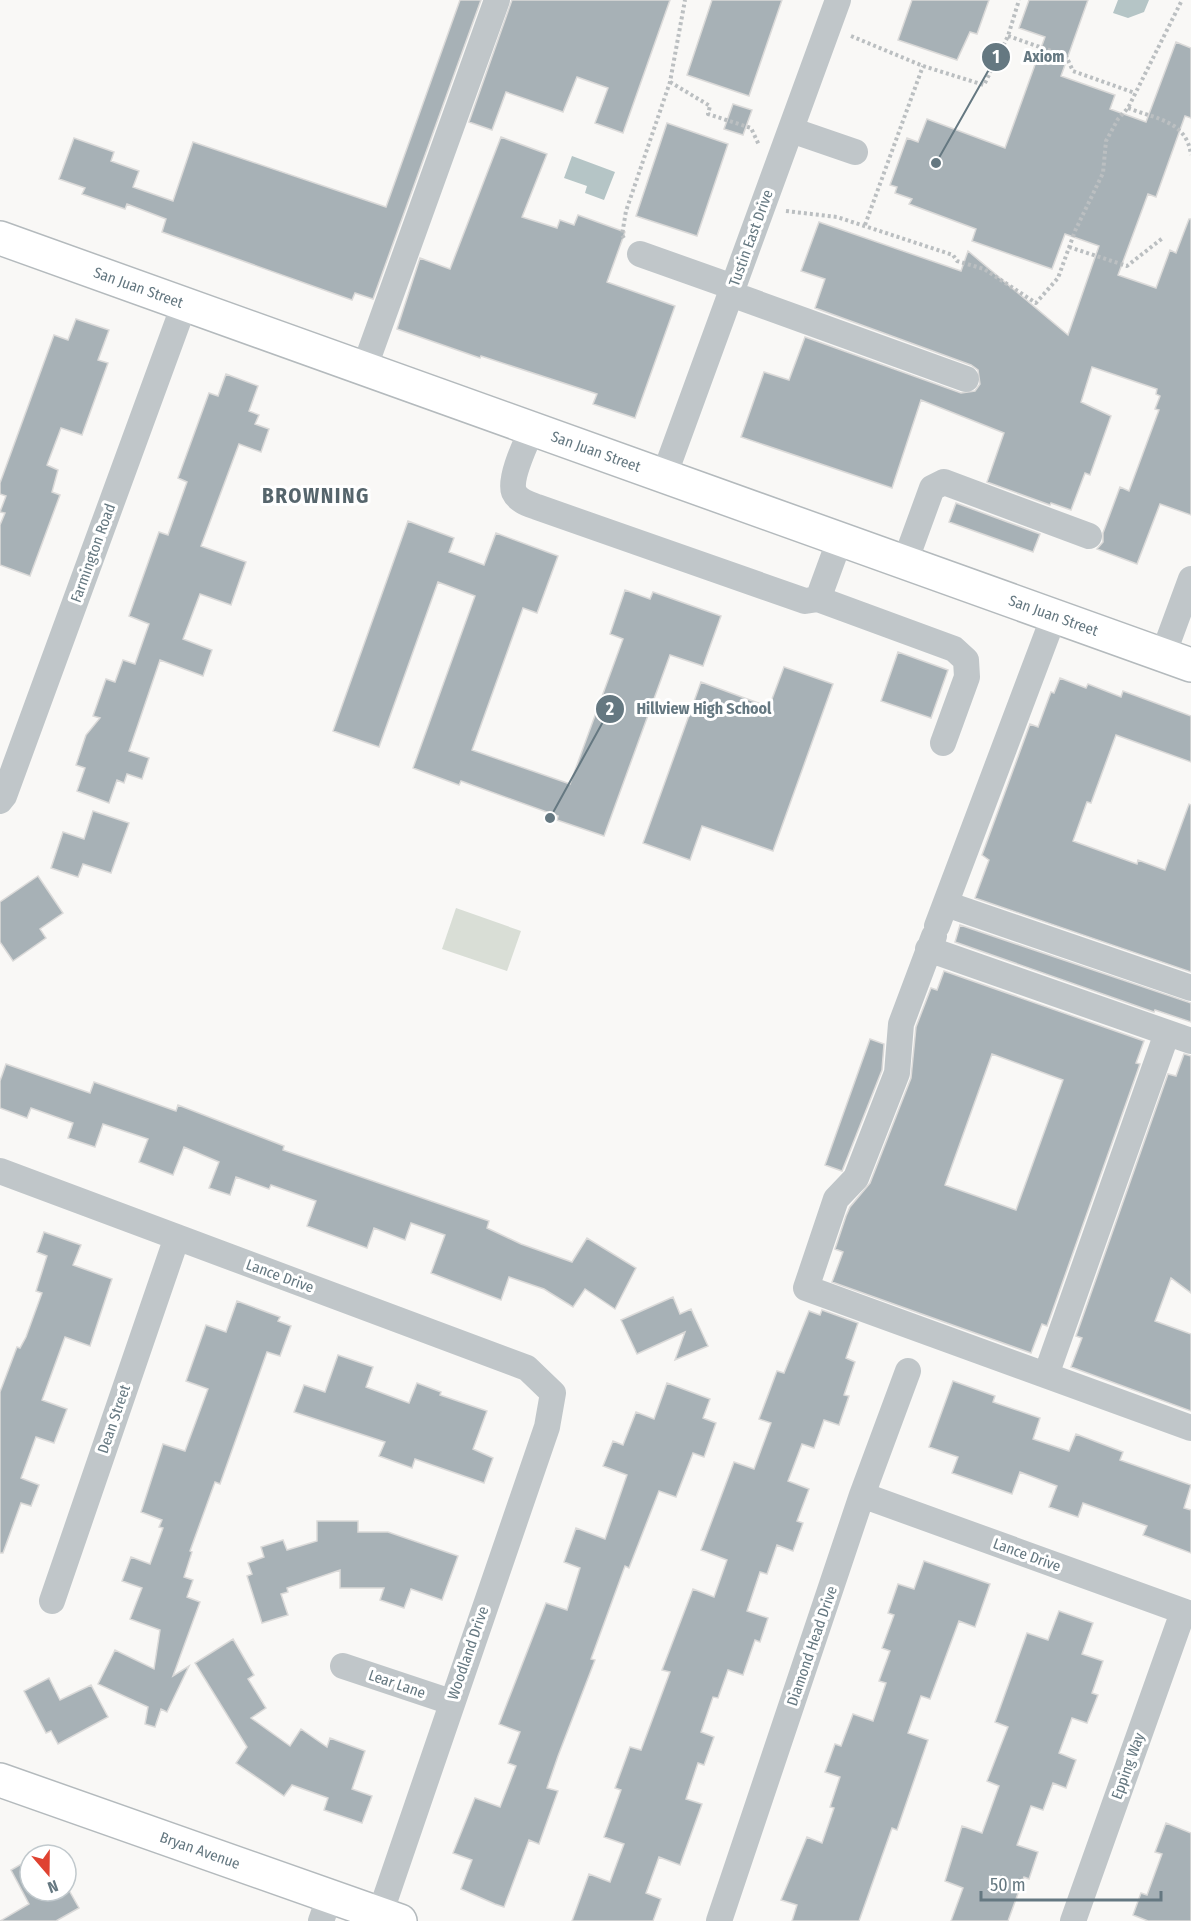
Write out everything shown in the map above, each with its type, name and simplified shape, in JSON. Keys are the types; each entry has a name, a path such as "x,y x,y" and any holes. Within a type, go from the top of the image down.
{"main road":[{"name":"San Juan Street","path":"0,238 1177,660"},
{"name":"Bryan Avenue","path":"0,1780 325,1908 390,1917"}],"street":[{"path":"364,369 497,0"},
{"name":"Tustin East Drive","path":"664,476 838,0"},
{"path":"791,130 855,152"},
{"path":"640,254 966,380"},
{"name":"Farmington Road","path":"0,801 4,796 184,305"},
{"path":"532,429 513,482 514,493 521,501 805,601 818,599 954,649 966,660 967,677 944,743"},
{"path":"905,562 932,488 944,482 1089,536"},
{"path":"818,599 840,539"},
{"path":"1177,660 1191,579"},
{"path":"1054,616 901,1023 897,1073 856,1178 836,1199 806,1288 1191,1428"},
{"path":"936,929 1191,988"},
{"path":"936,929 1167,1033 1191,1041"},
{"path":"1046,1375 1167,1033"},
{"name":"Lance Drive","path":"0,1171 527,1368 553,1393"},
{"name":"Dean Street","path":"52,1601 177,1237"},
{"name":"Diamond Head Drive","path":"719,1921 862,1495 908,1371"},
{"name":"Woodland Drive","path":"390,1917 451,1702 547,1427 553,1393"},
{"name":"Lance Drive","path":"862,1495 1187,1613"},
{"name":"Epping Way","path":"1073,1921 1187,1613"},
{"name":"Lear Lane","path":"344,1666 451,1702"}],"path":[{"path":"640,254 622,235 626,211 670,82 685,0"},
{"path":"828,26 922,66 984,85 1008,36 1019,0"},
{"path":"762,208 837,217 865,225 984,268 1036,303 1058,278 1069,247 1103,173 1106,141 1118,119 1128,108 1182,0"},
{"path":"1008,36 1066,56 1073,71 1135,93"},
{"path":"865,225 922,66"},
{"path":"670,82 710,106 708,114 751,128 758,145 781,155"},
{"path":"1128,108 1180,128 1190,141 1191,155"},
{"path":"1069,247 1127,266 1164,237"}],"shaded area":[{"path":"1118,0 1149,0 1144,12 1128,18 1113,13"},
{"path":"572,156 615,172 604,200 585,193 587,186 564,178"},
{"path":"456,908 521,931 507,971 442,949"}],"building":[{"path":"460,0 481,0 373,299 355,293 352,300 162,232 166,219 127,204 125,209 82,194 85,188 59,179 74,138 114,152 111,161 139,171 133,187 173,201 193,142 386,207"},
{"path":"512,0 670,0 623,133 595,123 608,88 577,77 563,112 506,92 492,130 469,122"},
{"path":"712,0 782,0 749,96 687,75"},
{"path":"912,0 989,0 977,34 970,32 957,60 898,40"},
{"path":"1029,0 1088,0 1061,76 1115,95 1110,109 1146,122 1176,42 1191,48 1191,118 1185,116 1156,197 1148,194 1118,275 1156,288 1170,250 1176,253 1189,219 1191,219 1191,515 1160,504 1137,564 1097,549 1103,542 1103,533 1120,487 1129,491 1159,410 1155,409 1160,396 1156,394 1157,389 1092,367 1081,402 1111,416 1090,475 1085,473 1071,510 1051,503 1050,505 987,482 1004,433 921,400 892,488 741,437 764,372 789,380 805,337 961,393 975,391 980,384 978,370 971,365 815,308 825,279 801,271 819,222 961,271 968,251 1068,335 1099,246 1065,234 1052,269 972,241 976,229 909,204 912,199 895,193 897,187 890,185 907,138 918,142 927,119 1005,148 1045,37 1019,28"},
{"path":"733,104 752,110 743,135 724,129"},
{"path":"667,123 728,144 697,236 636,216"},
{"path":"501,137 547,154 522,217 557,228 560,220 574,225 578,215 625,232 607,282 675,306 635,418 593,404 597,394 481,356 480,358 397,329 420,258 450,269"},
{"path":"76,319 109,330 98,360 108,363 82,435 61,428 47,465 58,470 52,492 60,495 30,576 0,565 0,525 5,513 0,512 6,496 0,494 0,483 54,335 68,340"},
{"path":"226,374 258,386 249,411 259,415 255,424 269,429 261,452 239,444 201,546 246,562 231,605 200,594 183,639 212,650 203,676 160,660 129,751 149,758 142,779 127,774 124,783 117,780 109,803 77,791 85,768 76,765 86,735 100,718 93,716 106,679 115,682 123,660 135,664 149,624 129,616 159,532 168,535 187,482 178,478 209,393 218,396"},
{"path":"956,503 1040,534 1033,552 949,522"},
{"path":"408,521 454,538 449,552 484,565 496,533 558,556 537,613 523,608 472,750 570,784 623,639 610,634 625,590 650,599 653,592 721,616 703,666 670,655 604,836 557,820 558,816 461,781 459,785 413,768 475,596 438,582 379,747 333,731"},
{"path":"898,652 948,670 931,718 881,701"},
{"path":"784,667 833,684 773,851 702,826 690,860 643,843 701,682 769,707"},
{"path":"1060,678 1086,688 1088,684 1121,697 1123,691 1191,716 1191,762 1116,735 1091,803 1087,802 1073,841 1137,864 1138,860 1165,870 1189,804 1191,805 1191,972 975,898 989,860 982,855 1030,724 1038,727 1051,692 1054,693"},
{"path":"93,811 129,823 111,873 83,864 78,877 51,868 63,832 84,839"},
{"path":"38,876 63,913 40,929 46,938 13,961 0,942 0,902"},
{"path":"960,925 1191,1003 1191,1022 1155,1010 1154,1012 955,942"},
{"path":"944,971 1144,1041 1136,1063 1140,1064 1047,1326 1042,1324 1031,1353 832,1282 843,1252 835,1249 846,1216 850,1207 870,1183 911,1078 916,1027 931,988 937,990","holes":["992,1054 1063,1080 1016,1210 945,1185"]},
{"path":"870,1039 884,1044 882,1070 842,1171 825,1165"},
{"path":"1184,1054 1191,1056 1191,1293 1171,1278 1155,1321 1191,1334 1191,1411 1071,1367 1082,1338 1076,1336 1168,1074 1176,1076"},
{"path":"6,1064 90,1093 94,1082 176,1111 178,1105 284,1146 283,1150 489,1221 487,1228 521,1244 572,1262 587,1238 636,1268 615,1309 585,1289 573,1307 544,1289 509,1277 501,1300 431,1273 445,1235 411,1223 405,1240 374,1228 367,1248 307,1226 316,1201 271,1185 269,1189 236,1177 230,1195 209,1188 219,1162 184,1147 173,1175 139,1162 148,1139 103,1124 95,1147 68,1138 73,1123 31,1108 27,1118 0,1108 0,1081"},
{"path":"44,1232 81,1245 73,1265 112,1279 90,1346 65,1337 42,1400 67,1409 54,1443 36,1437 21,1478 39,1485 31,1506 21,1503 3,1553 0,1553 0,1392 17,1347 20,1348 26,1337 42,1293 36,1291 47,1256 37,1252"},
{"path":"673,1297 680,1314 691,1309 708,1346 675,1360 685,1332 637,1354 621,1320"},
{"path":"237,1301 280,1317 278,1321 291,1326 280,1356 267,1352 220,1484 215,1482 190,1551 192,1552 184,1577 193,1580 187,1597 200,1602 173,1676 189,1666 167,1712 161,1709 155,1727 145,1724 148,1707 98,1684 115,1650 154,1669 160,1630 130,1619 142,1588 122,1581 131,1557 150,1564 163,1528 159,1527 162,1520 141,1512 163,1444 185,1451 208,1389 186,1381 206,1325 226,1332"},
{"path":"822,1310 858,1323 846,1358 855,1362 844,1395 849,1396 839,1425 824,1420 814,1448 802,1444 788,1481 809,1489 797,1521 803,1523 793,1551 777,1545 767,1574 760,1572 747,1611 768,1618 760,1642 755,1640 743,1675 728,1670 718,1698 713,1697 701,1732 714,1737 704,1765 698,1763 686,1799 702,1804 680,1865 659,1857 646,1893 661,1899 653,1921 572,1921 589,1874 610,1882 624,1844 604,1837 621,1790 615,1788 630,1747 641,1750 670,1672 662,1670 693,1589 714,1597 727,1560 701,1550 734,1462 754,1469 771,1423 759,1419 777,1371 784,1373 809,1311 820,1315"},
{"path":"338,1355 373,1367 366,1387 409,1403 417,1383 441,1392 440,1395 487,1411 473,1449 493,1458 484,1483 415,1459 412,1468 379,1456 385,1442 294,1412 304,1385 325,1392"},
{"path":"953,1381 995,1396 993,1402 1040,1418 1033,1439 1069,1451 1076,1434 1123,1452 1120,1460 1191,1485 1184,1508 1191,1510 1191,1553 1143,1535 1147,1526 1083,1503 1078,1517 1049,1507 1057,1486 1020,1472 1012,1494 952,1473 958,1457 929,1447"},
{"path":"667,1383 710,1399 703,1418 716,1423 704,1457 693,1453 676,1497 659,1491 629,1568 625,1566 591,1659 595,1660 547,1788 558,1791 539,1844 529,1840 504,1907 461,1889 472,1860 453,1853 475,1798 500,1807 516,1766 508,1763 520,1732 499,1724 546,1603 567,1610 580,1568 564,1562 576,1528 605,1539 627,1475 603,1466 613,1441 623,1445 636,1412 654,1419"},
{"path":"317,1521 358,1521 358,1532 388,1532 458,1556 442,1600 411,1589 404,1608 380,1600 384,1588 340,1588 340,1570 287,1588 288,1592 281,1594 288,1615 262,1623 247,1576 252,1574 248,1563 264,1557 261,1547 283,1540 287,1550 317,1541"},
{"path":"924,1561 990,1584 975,1627 959,1621 930,1699 921,1696 908,1733 928,1740 897,1830 892,1828 859,1921 792,1921 797,1905 781,1900 807,1837 822,1843 834,1808 830,1807 840,1777 825,1772 835,1744 841,1746 853,1714 873,1721 886,1683 879,1681 890,1651 882,1648 894,1615 888,1613 898,1584 914,1589"},
{"path":"1059,1611 1093,1623 1082,1654 1103,1661 1092,1693 1098,1695 1087,1723 1072,1718 1059,1753 1076,1760 1066,1788 1053,1783 1043,1810 1031,1806 1017,1845 1038,1852 1029,1879 1024,1877 1008,1921 951,1921 963,1888 945,1881 962,1826 982,1833 999,1786 987,1781 1008,1727 995,1722 1027,1633 1048,1640"},
{"path":"233,1639 254,1675 248,1679 266,1708 251,1718 290,1746 301,1729 327,1747 330,1738 365,1751 352,1789 372,1796 362,1823 324,1810 328,1798 292,1785 284,1796 236,1763 247,1747 195,1663"},
{"path":"49,1678 60,1700 91,1685 108,1717 58,1744 51,1731 46,1733 24,1691"},
{"path":"1166,1823 1191,1833 1191,1921 1148,1921 1133,1915 1141,1893 1147,1895 1162,1854 1155,1852"},
{"path":"18,1866 18,1883 11,1870"},
{"path":"76,1903 79,1908 56,1921 0,1921 29,1904"}],"place":[{"name":"Axiom","path":"936,163"},
{"name":"Hillview High School","path":"550,818"}],"district":[{"name":"BROWNING","path":"316,496"}]}
